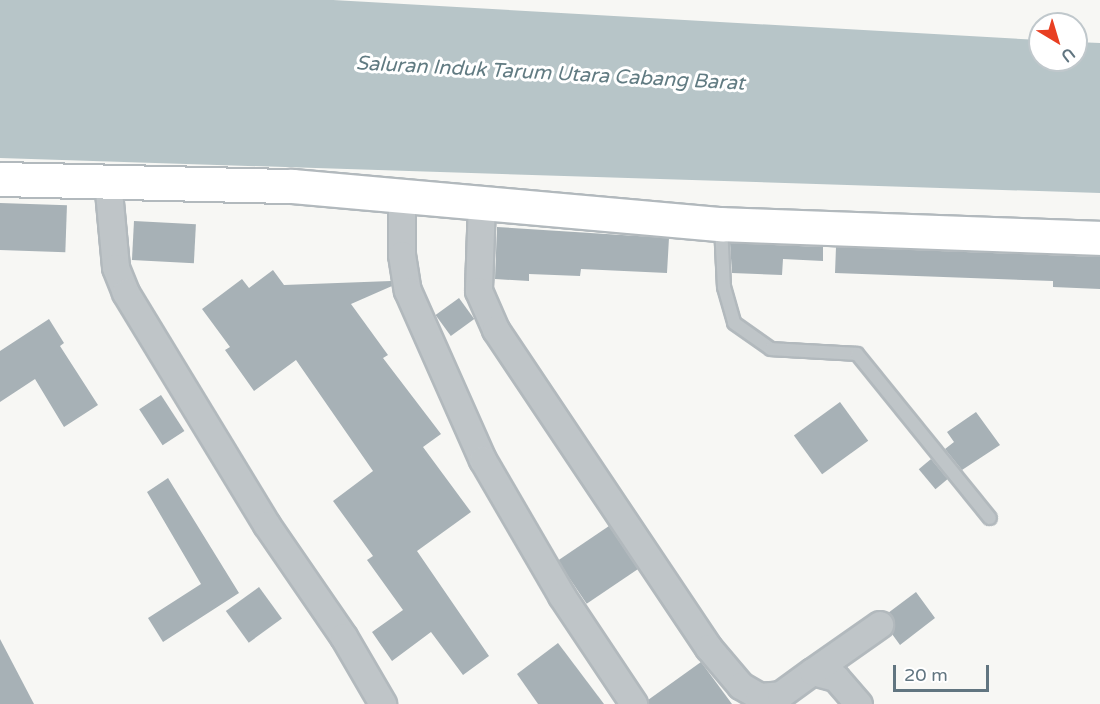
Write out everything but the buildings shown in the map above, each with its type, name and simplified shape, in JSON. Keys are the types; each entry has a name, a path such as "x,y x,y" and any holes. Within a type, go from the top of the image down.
{"street":[{"path":"0,179 292,186 721,224 1100,238"},
{"path":"108,181 116,268 126,293 267,525 344,637 383,704"},
{"path":"402,196 402,255 408,291 483,460 562,596 634,704"},
{"path":"482,203 479,291 496,330 709,648 741,686 760,697 781,695 880,625"},
{"path":"813,672 836,678 859,704"}],"lane":[{"path":"721,224 724,287 734,323 771,349 857,354 990,518"}],"water":[{"name":"Saluran Induk Tarum Utara Cabang Barat","path":"0,0 333,0 1028,39 1028,72 1088,72 1088,42 1100,43 1100,193 0,158"}]}
